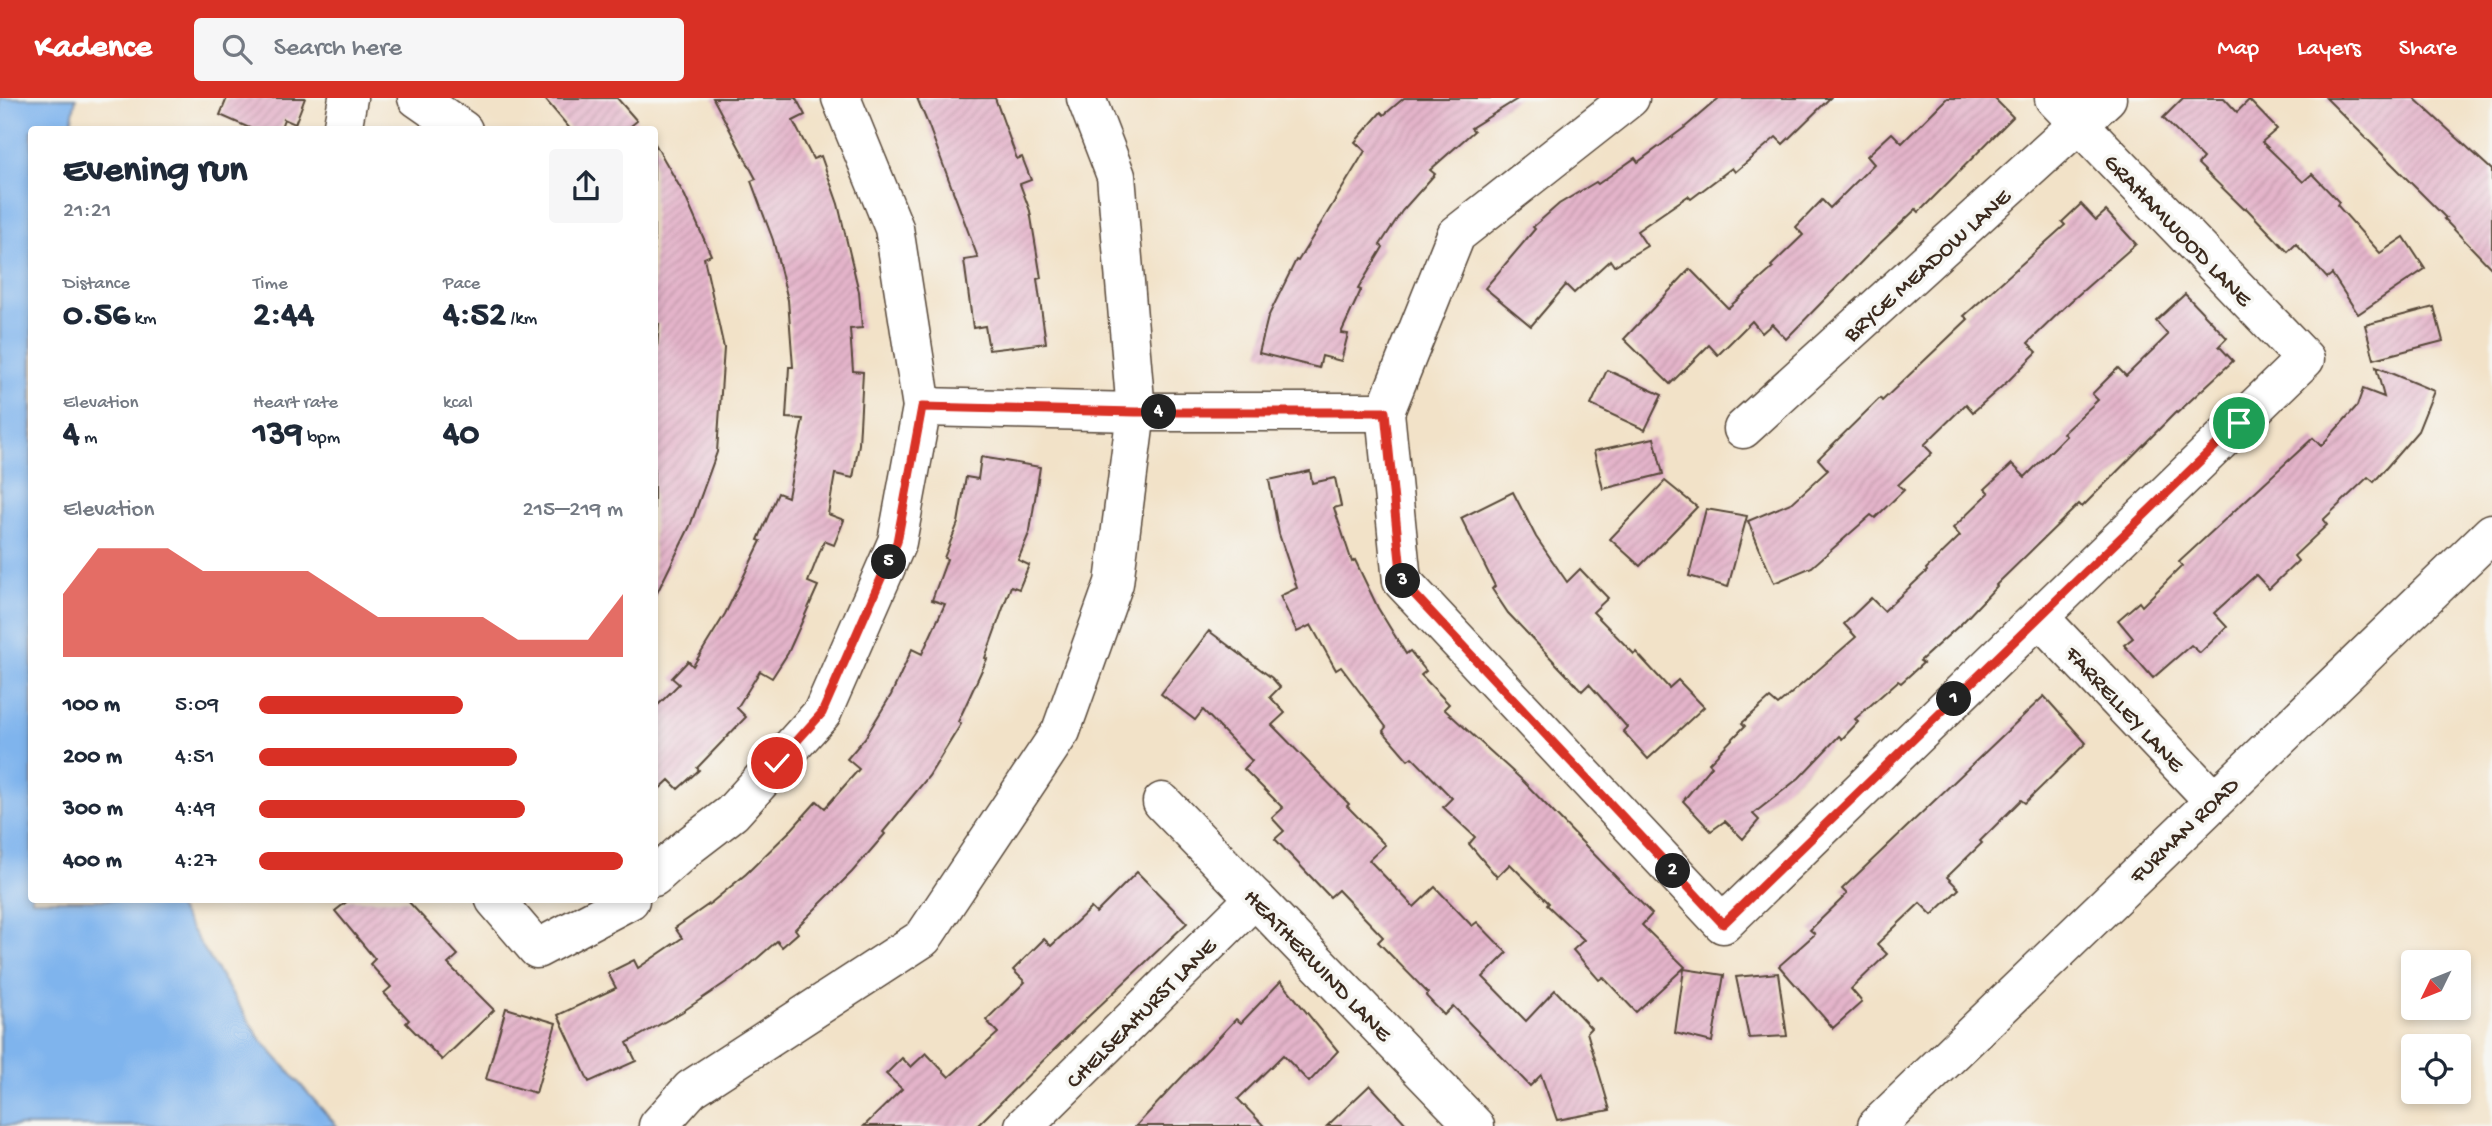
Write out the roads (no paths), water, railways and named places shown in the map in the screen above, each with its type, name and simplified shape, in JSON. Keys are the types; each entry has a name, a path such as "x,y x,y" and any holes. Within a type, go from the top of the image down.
{"street":[{"path":"343,126 348,98"},
{"path":"416,98 457,126"},
{"path":"658,874 732,813 822,713 897,542 922,407 894,228 841,98"},
{"path":"658,1126 691,1089 923,937 1061,731 1114,583 1136,412 1116,176 1086,98"},
{"path":"1630,98 1456,235 1385,412 1402,581 1723,924 2039,617"},
{"name":"BRYCE MEADOW LANE","path":"1743,429 2067,112 2107,98"},
{"name":"GRAHAMWOOD LANE","path":"2039,617 2305,359 2067,112"},
{"path":"922,407 1136,412 1385,412"},
{"name":"FURMAN ROAD","path":"1877,1126 2492,533"},
{"name":"FARRELLEY LANE","path":"2039,617 2213,800"},
{"name":"HEATHERWIND LANE","path":"1162,802 1475,1126"},
{"name":"CHELSEAHURST LANE","path":"1024,1126 1255,898"},
{"path":"498,903 537,949 624,903"}],"water":[{"path":"0,98 76,98 71,126 28,126 28,903 175,903 261,1040 337,1126 0,1126"}]}
